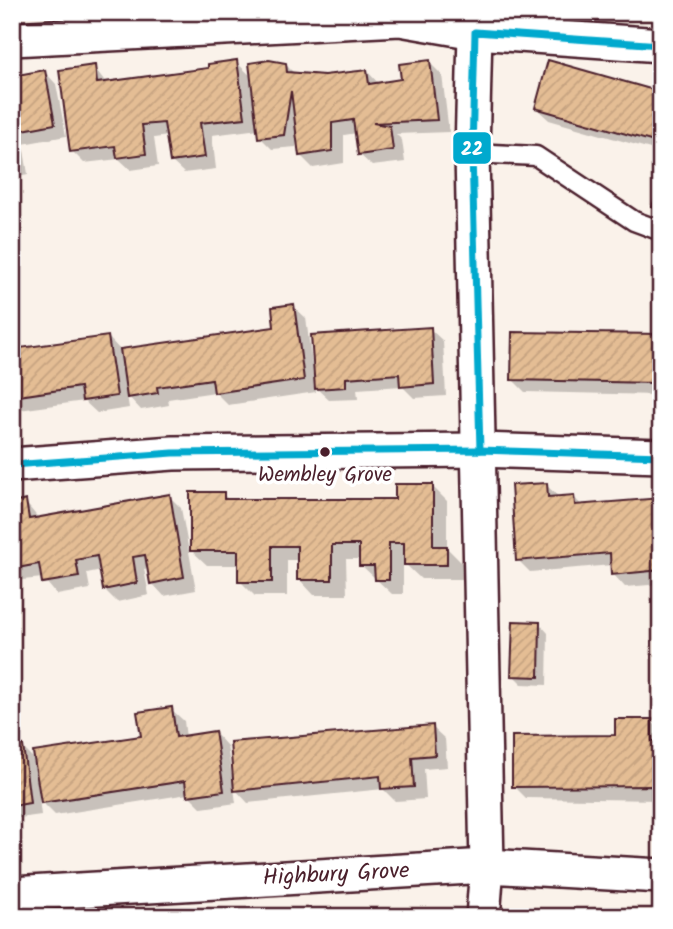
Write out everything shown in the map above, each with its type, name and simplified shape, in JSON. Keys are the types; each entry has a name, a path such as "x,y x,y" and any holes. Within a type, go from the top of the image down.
{"street":[{"path":"12,39 400,16 475,32 661,45"},
{"path":"475,32 472,153 487,866 483,917"},
{"path":"12,465 173,453 480,450 661,456"},
{"name":"Highbury Grove","path":"12,894 487,866 661,876"}],"lane":[{"path":"472,153 536,156 634,221 661,231"}],"building":[{"path":"237,60 245,118 200,123 205,157 170,162 164,123 142,125 146,154 117,158 115,146 70,152 59,70 95,65 97,83 208,68 208,64"},
{"path":"269,60 286,63 287,72 324,75 367,70 369,84 401,79 399,64 430,60 437,120 373,123 390,126 393,150 358,155 353,120 332,123 332,151 299,156 291,91 284,135 258,138 249,63"},
{"path":"548,60 661,92 661,144 535,108"},
{"path":"45,70 55,124 12,132 12,76"},
{"path":"661,178 661,210 652,207"},
{"path":"294,304 304,380 214,393 212,379 157,387 158,393 127,398 120,349 274,327 272,307"},
{"path":"431,327 434,384 400,387 399,374 346,378 346,387 315,389 311,335"},
{"path":"512,332 661,334 661,394 653,393 654,383 511,380"},
{"path":"108,336 117,396 82,401 80,387 12,397 12,349"},
{"path":"547,483 548,497 574,495 575,505 661,498 661,570 611,575 610,553 516,561 511,485"},
{"path":"395,484 433,484 433,546 447,546 447,565 404,565 404,543 389,543 389,580 375,580 374,566 359,566 359,545 332,545 332,580 297,580 297,546 272,546 272,582 238,582 238,551 190,551 190,492 224,492 224,499 395,499"},
{"path":"170,494 184,577 150,584 145,555 133,557 137,583 103,590 97,556 76,560 79,577 42,583 39,564 12,569 12,503 26,500 29,519"},
{"path":"513,621 540,622 539,677 511,676"},
{"path":"172,707 176,737 215,731 224,791 187,796 185,781 41,803 33,752 141,736 137,712"},
{"path":"615,719 652,719 652,741 661,741 661,798 656,798 656,786 512,787 512,736 615,735"},
{"path":"433,725 435,755 412,757 414,787 381,789 380,776 234,791 230,742"},
{"path":"23,745 30,803 12,806 12,747"}],"transit line":[{"name":"22","path":"480,450 472,153 475,32 661,45"},
{"name":"22","path":"12,465 173,453 480,450 661,456"}],"place":[{"name":"Wembley Grove","path":"325,452"}]}
